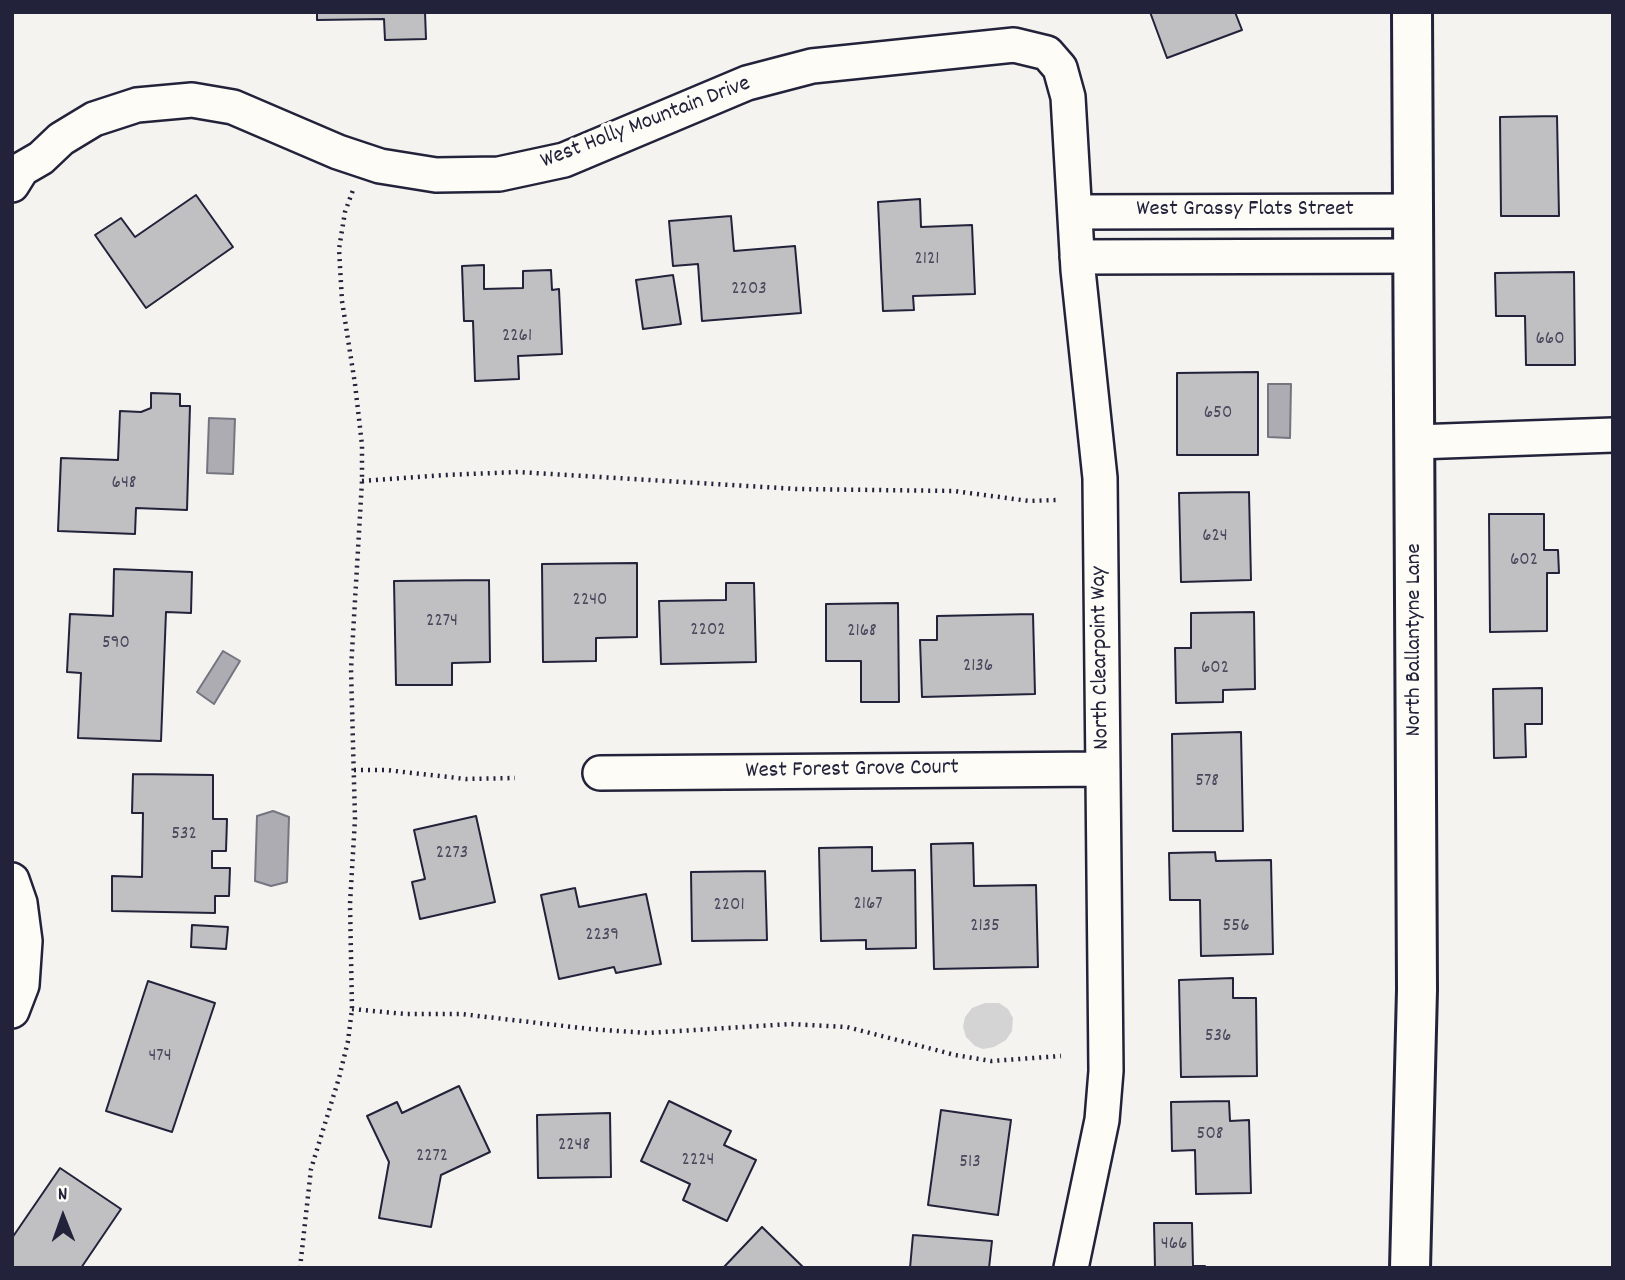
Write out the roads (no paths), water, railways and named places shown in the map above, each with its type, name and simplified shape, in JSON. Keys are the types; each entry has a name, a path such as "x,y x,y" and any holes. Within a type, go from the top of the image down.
{"street":[{"name":"North Ballantyne Lane","path":"1410,1268 1417,990 1412,12"},
{"name":"West Holly Mountain Drive","path":"17,177 61,139 94,119 136,105 192,100 233,107 338,152 380,166 436,175 499,174 564,160 747,83 812,66 1014,45 1047,53"},
{"name":"North Clearpoint Way","path":"1047,53 1060,68 1068,97 1077,257 1100,478 1106,1071 1102,1120 1071,1268"},
{"name":"West Grassy Flats Street","path":"1076,212 1414,211"},
{"name":"West Grassy Flats Street","path":"1077,257 1414,257"},
{"path":"1416,442 1613,435"},
{"name":"West Forest Grove Court","path":"600,773 1103,769"},
{"path":"12,880 20,902 25,941 22,985 12,1011"}]}
